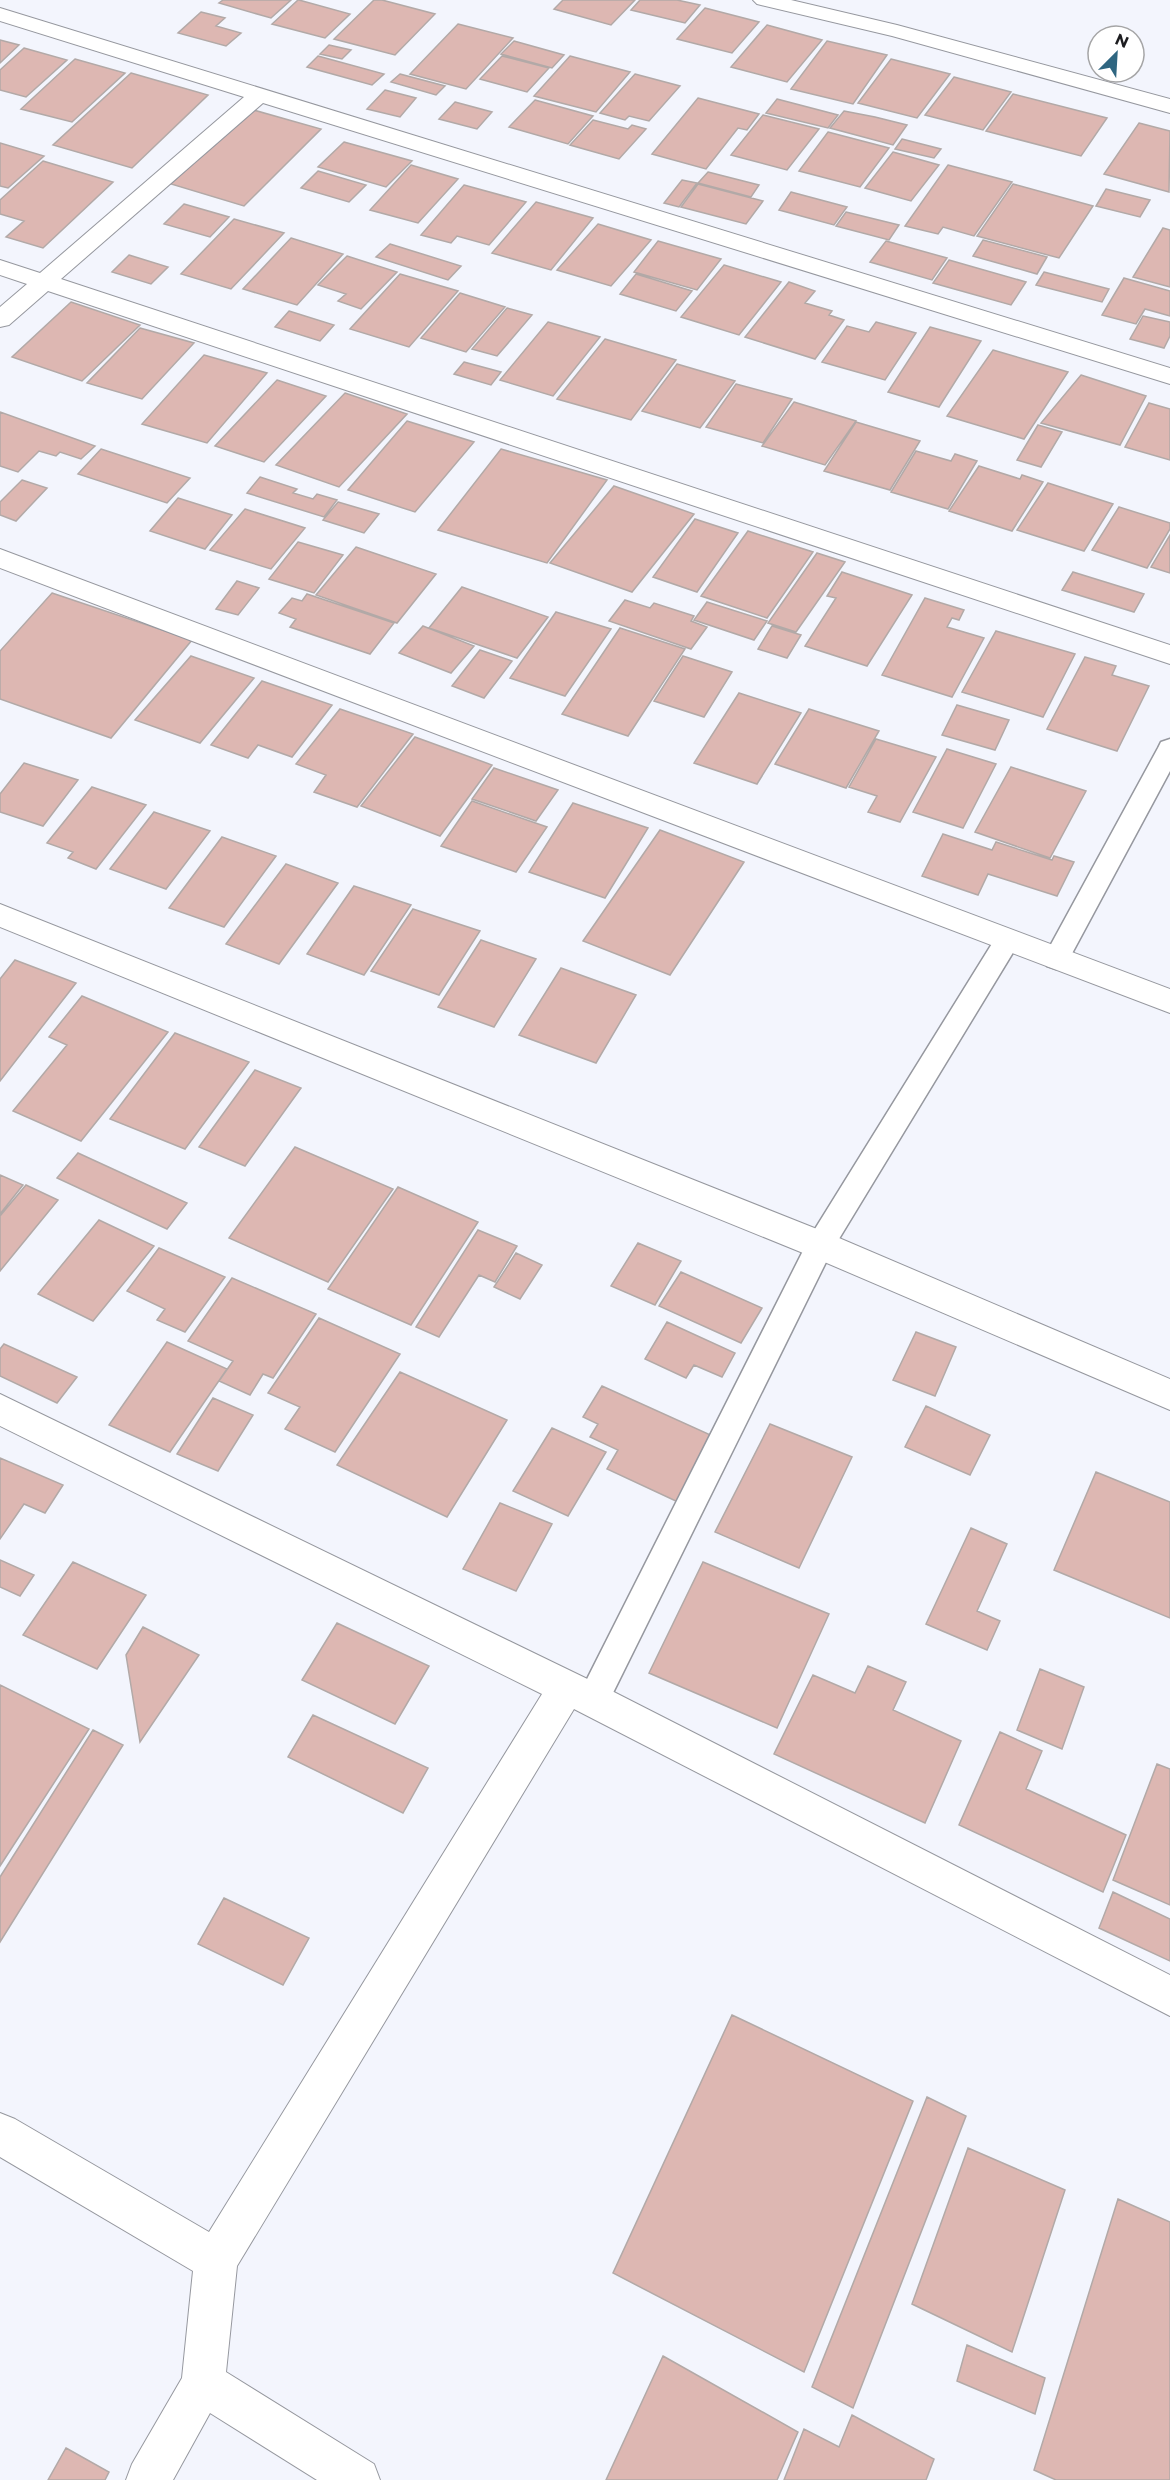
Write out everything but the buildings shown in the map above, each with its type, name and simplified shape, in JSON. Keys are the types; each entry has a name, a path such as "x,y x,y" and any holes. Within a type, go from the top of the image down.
{"street":[{"path":"764,0 897,31 1170,106"},
{"path":"0,14 1170,376"},
{"path":"0,320 258,95"},
{"path":"0,267 1170,655"},
{"path":"0,558 1170,1001"},
{"path":"0,915 820,1245 1170,1395"},
{"path":"0,1409 580,1693 1170,1996"},
{"path":"148,2480 203,2383 216,2260 580,1693"},
{"path":"0,2134 216,2260"},
{"path":"203,2383 358,2480"}],"lane":[{"path":"1056,959 1170,748"},
{"path":"580,1693 820,1245 1007,941"}]}
